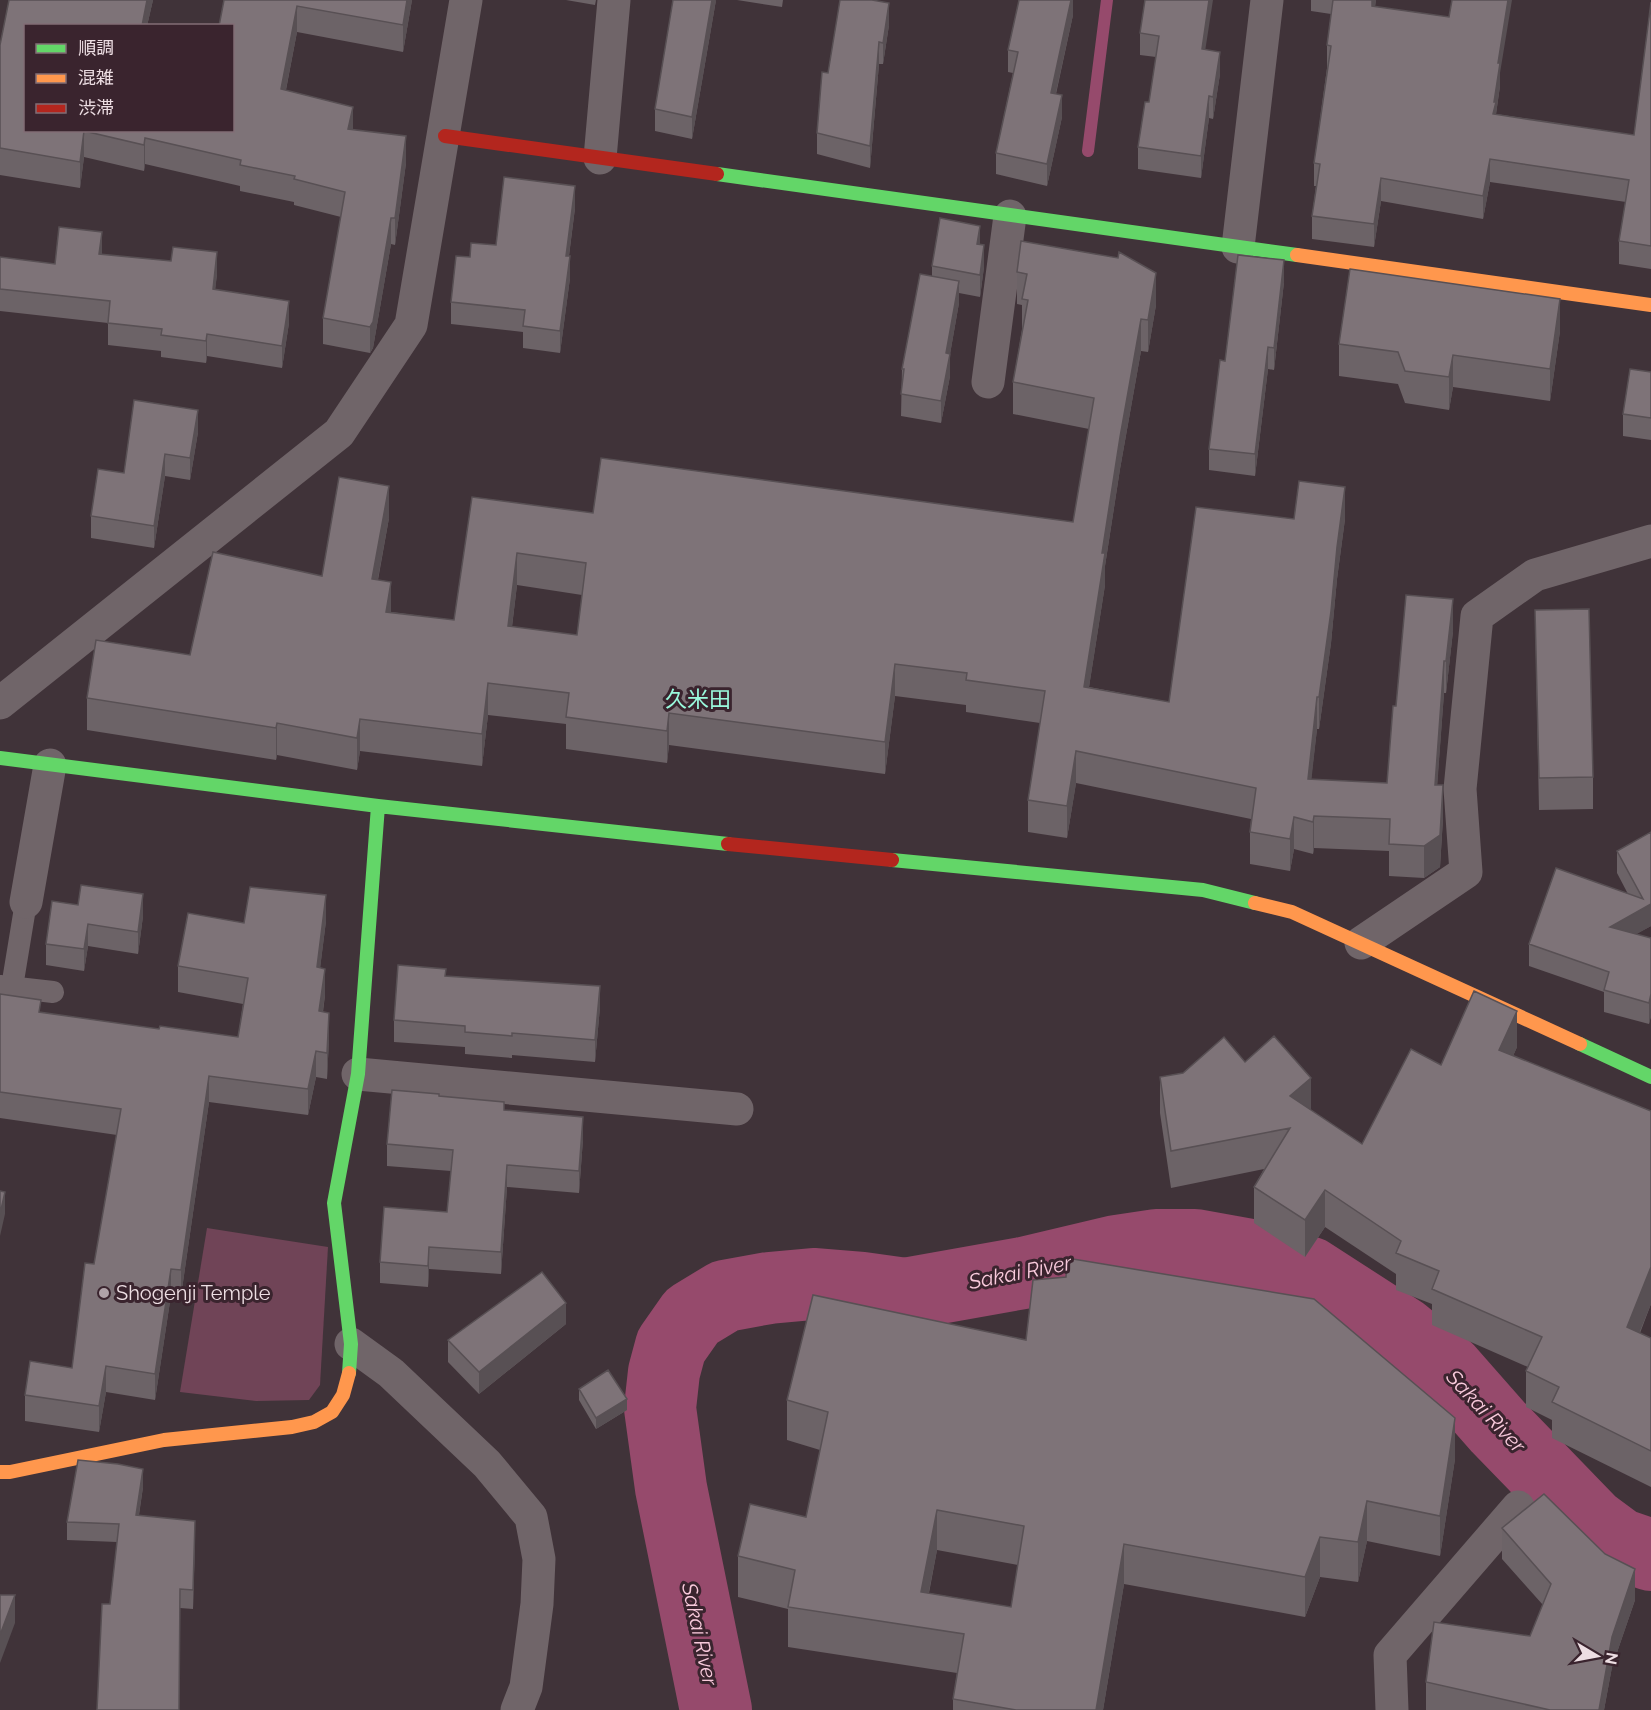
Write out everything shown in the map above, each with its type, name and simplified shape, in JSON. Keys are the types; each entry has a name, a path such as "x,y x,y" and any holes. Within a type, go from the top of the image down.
{"street":[{"path":"0,703 339,433 411,325 445,136 466,0"},
{"path":"600,158 614,0"},
{"path":"1238,248 1267,0"},
{"path":"445,136 1651,305"},
{"path":"988,382 1010,216"},
{"path":"1361,943 1466,872 1460,789 1478,616 1535,575 1651,541"},
{"path":"0,758 378,806 787,850 1203,890 1292,912 1651,1077"},
{"path":"26,902 50,765"},
{"path":"0,1472 10,1472 164,1440 292,1427 314,1422 332,1412 343,1395 349,1377 351,1344 334,1203 358,1074 378,806"},
{"path":"358,1074 737,1109"},
{"path":"351,1344 391,1373 488,1464 531,1517 539,1559 537,1604 526,1687 517,1710"},
{"path":"1392,1710 1390,1655 1518,1507"}],"lane":[{"path":"26,902 6,986 53,992"}],"shaded area":[{"path":"207,1228 328,1247 320,1385 309,1400 256,1401 180,1392"}],"building":[{"path":"9,0 147,0 142,24 24,24 24,132 84,132 80,162 0,148 0,45"},
{"path":"224,0 407,0 403,25 297,6 281,89 353,107 348,129 406,136 395,218 391,218 373,322 370,327 323,318 345,192 294,179 295,176 240,165 241,160 145,138 144,145 88,132 234,132 234,24 219,24"},
{"path":"673,0 712,0 692,117 655,109"},
{"path":"840,0 872,0 889,3 883,43 879,42 870,146 817,133 822,72 828,73"},
{"path":"1019,0 1071,0 1051,93 1062,95 1047,164 996,153 1018,52 1008,50"},
{"path":"1145,0 1209,0 1202,49 1220,52 1213,97 1209,96 1201,156 1138,147 1145,102 1149,102 1159,36 1140,33"},
{"path":"1333,0 1372,0 1372,6 1449,17 1452,0 1508,0 1493,114 1634,135 1651,2 1651,246 1619,241 1629,180 1490,159 1483,196 1381,178 1374,224 1312,216 1320,164 1314,163 1331,46 1327,45"},
{"path":"504,177 575,186 566,256 570,256 560,331 523,326 525,310 451,302 456,256 470,257 471,243 496,245"},
{"path":"940,218 980,226 977,244 984,245 980,275 932,266"},
{"path":"59,227 102,232 99,254 171,261 173,247 217,252 213,289 289,301 282,346 207,334 206,341 161,335 162,329 108,323 110,301 0,289 0,257 55,264"},
{"path":"1021,241 1118,258 1119,252 1156,273 1148,320 1141,319 1120,437 1084,687 1169,702 1196,507 1294,519 1299,481 1345,487 1308,779 1387,783 1406,595 1453,599 1446,661 1444,661 1435,785 1443,785 1440,835 1424,846 1389,844 1390,819 1314,816 1313,822 1294,817 1290,839 1250,832 1256,788 1076,751 1067,806 1028,800 1045,691 966,680 967,673 895,664 885,742 669,713 667,731 566,717 569,693 488,683 482,734 360,719 357,738 277,723 276,728 87,698 96,640 190,655 213,552 322,576 339,477 389,486 372,579 391,582 386,612 454,620 472,497 593,513 601,458 1073,522 1094,398 1013,382 1028,300 1022,299 1027,274 1017,272","holes":["517,553 586,563 577,635 508,626"]},
{"path":"1238,255 1284,260 1274,348 1268,347 1255,454 1209,449 1220,360 1225,361"},
{"path":"1350,269 1560,299 1550,369 1453,355 1449,377 1405,371 1398,352 1339,344"},
{"path":"920,274 959,281 946,353 950,354 941,401 901,394 904,369 902,369"},
{"path":"1630,369 1651,372 1651,418 1623,414"},
{"path":"134,400 198,410 190,458 165,454 154,526 91,516 98,469 124,473"},
{"path":"1589,609 1593,777 1539,778 1535,610"},
{"path":"1651,832 1651,904 1610,927 1651,938 1649,1003 1604,990 1609,972 1529,944 1556,868 1643,899 1617,851"},
{"path":"81,885 143,894 138,932 88,924 84,949 46,944 52,901 78,905"},
{"path":"250,887 326,895 317,967 325,969 319,1011 329,1013 327,1053 316,1051 308,1089 209,1076 181,1270 171,1269 155,1374 106,1366 99,1406 25,1395 30,1361 72,1368 85,1263 94,1264 121,1109 0,1092 0,994 41,1000 39,1012 159,1029 160,1026 238,1037 248,978 178,966 188,913 244,923"},
{"path":"398,965 446,969 445,976 600,986 595,1040 512,1033 512,1036 465,1032 465,1026 394,1020"},
{"path":"1474,991 1517,1011 1499,1050 1651,1111 1651,1267 1627,1327 1651,1338 1651,1451 1552,1402 1559,1387 1526,1371 1542,1337 1432,1289 1439,1271 1396,1253 1401,1241 1325,1190 1305,1220 1254,1187 1290,1128 1171,1151 1160,1077 1183,1073 1224,1037 1245,1062 1274,1036 1311,1078 1290,1096 1362,1144 1411,1049 1441,1065"},
{"path":"392,1090 504,1102 504,1110 583,1117 579,1171 507,1165 501,1252 429,1247 428,1266 380,1262 384,1207 447,1212 453,1150 387,1144"},
{"path":"0,1191 5,1192 0,1214"},
{"path":"1067,1258 1314,1299 1455,1418 1440,1516 1367,1501 1358,1542 1320,1537 1305,1577 1124,1544 1096,1710 1016,1710 953,1699 964,1634 788,1607 795,1570 738,1556 750,1504 806,1517 828,1412 787,1400 813,1295 1026,1340 1033,1280 1066,1277","holes":["937,1510 1024,1526 1011,1607 921,1592"]},
{"path":"542,1272 566,1303 479,1372 448,1340"},
{"path":"608,1370 627,1399 596,1418 579,1389"},
{"path":"78,1460 143,1469 136,1515 195,1521 193,1590 180,1589 179,1710 97,1710 102,1604 110,1604 119,1524 67,1522"},
{"path":"1544,1494 1605,1554 1635,1569 1612,1637 1599,1710 1550,1710 1426,1682 1434,1622 1530,1636 1551,1584 1502,1528"},
{"path":"0,1595 15,1595 0,1635"}],"waterway":[{"path":"1088,151 1107,0"},
{"name":"Sakai River","path":"716,1710 671,1488 660,1408 664,1372 671,1346 692,1316 725,1296 769,1288 813,1284 905,1294 1023,1273 1116,1251 1156,1245 1195,1245 1268,1258 1310,1273 1403,1333 1447,1369 1498,1427 1592,1524 1619,1544 1651,1555"}],"traffic: fast":[{"path":"717,174 1297,255"},
{"path":"0,758 378,806 728,844"},
{"path":"349,1373 351,1344 334,1203 358,1074 378,806"},
{"path":"892,860 1203,890 1255,903"},
{"path":"1580,1044 1651,1077"}],"traffic: slow":[{"path":"1297,255 1651,305"},
{"path":"1255,903 1292,912 1580,1044"},
{"path":"0,1472 10,1472 164,1440 292,1427 314,1422 332,1412 343,1395 349,1373"}],"traffic: jam":[{"path":"445,136 717,174"},
{"path":"728,844 892,860"}],"place":[{"name":"Shogenji Temple","path":"104,1293"}],"district":[{"name":"久米田","path":"698,699"}]}
